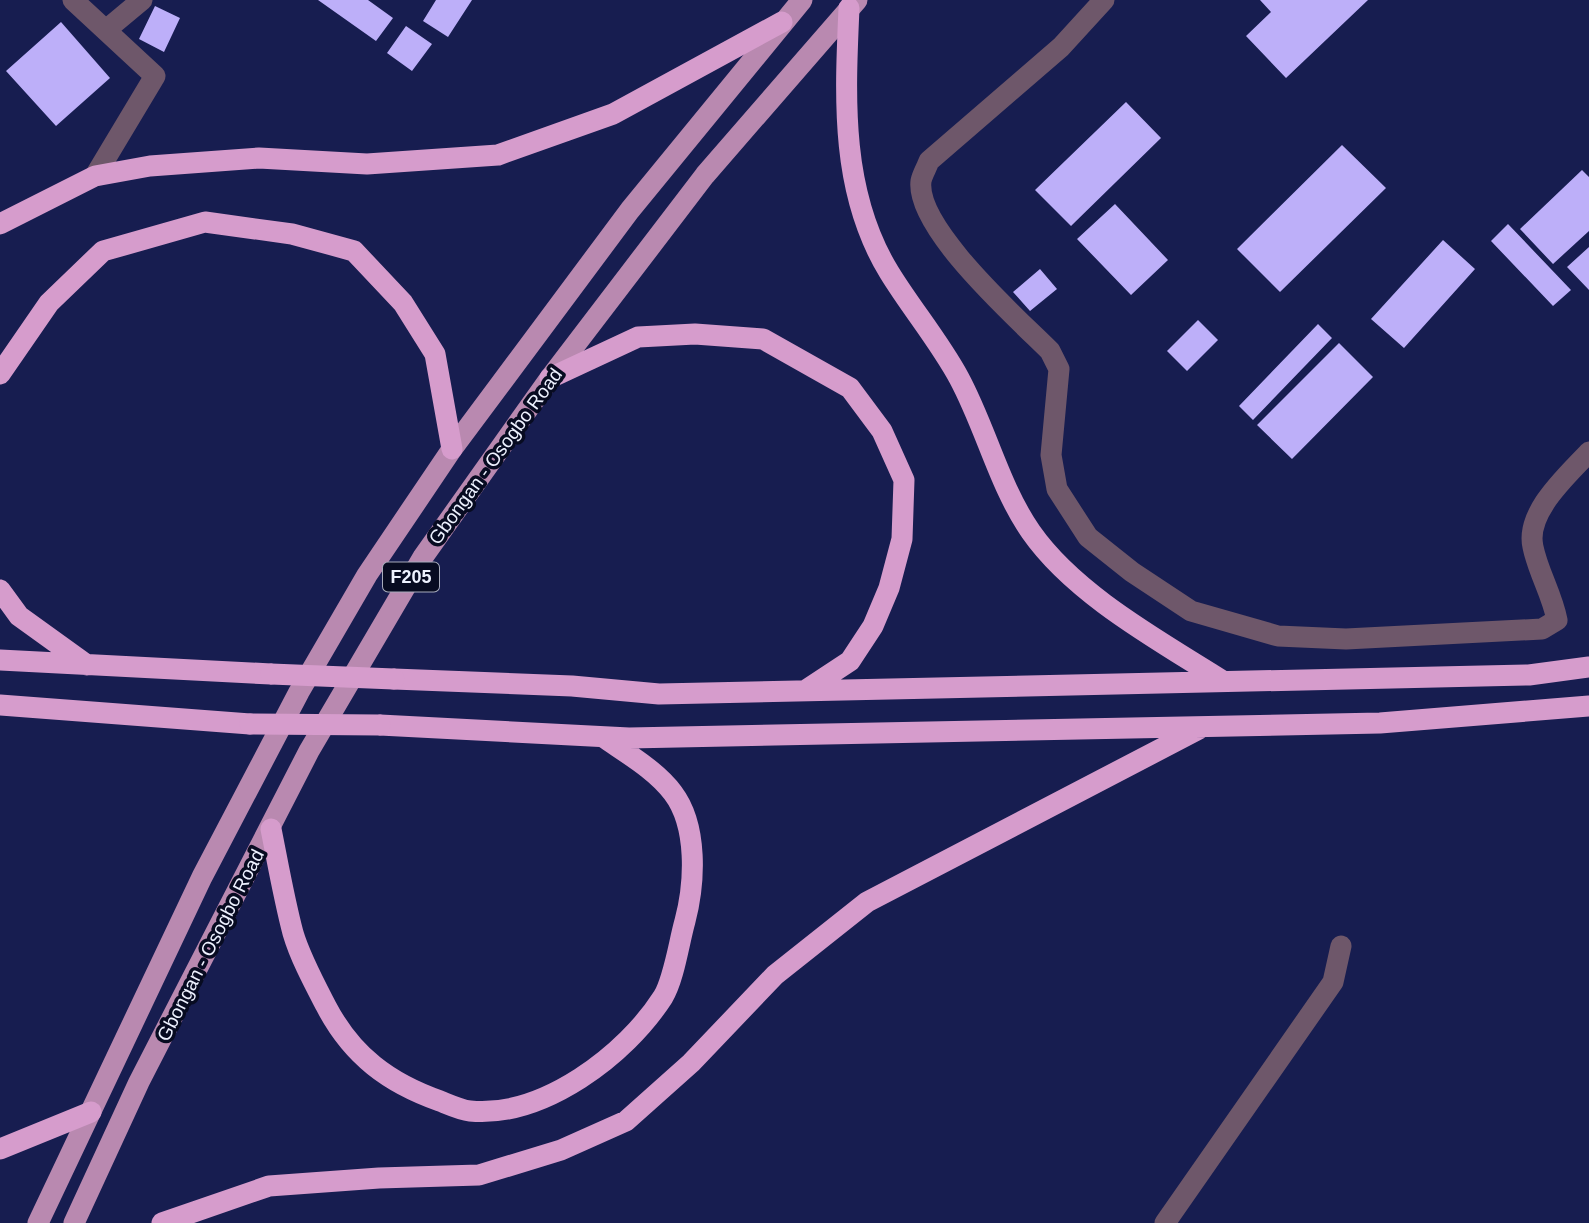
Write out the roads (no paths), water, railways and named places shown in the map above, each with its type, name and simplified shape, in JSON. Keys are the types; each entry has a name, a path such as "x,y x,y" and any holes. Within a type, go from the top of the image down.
{"highway":[{"path":"853,4 846,83 847,132 864,220 888,270 959,378 1007,491 1032,533 1069,574 1129,620 1223,681"},
{"path":"0,224 95,176 150,166 259,158 367,164 498,155 613,114 782,22"},
{"path":"0,374 49,303 103,251 205,222 292,234 354,251 403,303 435,354 452,449"},
{"path":"550,378 638,337 695,334 763,339 850,388 882,431 904,480 902,540 890,588 873,626 850,661 806,690"},
{"path":"0,590 19,616 87,665"},
{"path":"0,660 572,686 659,694 1529,675 1589,667"},
{"path":"0,705 250,724 380,725 603,737 1380,723 1589,706"},
{"path":"162,1223 269,1186 379,1178 479,1175 561,1150 626,1121 691,1063 775,975 867,902 1203,727"},
{"path":"271,829 294,936 327,1008 356,1047 376,1071 411,1091 469,1111 501,1110 551,1094 596,1067 632,1039 665,994 691,898 692,838 674,793 638,761 603,737"},
{"path":"0,1149 91,1112"}],"main road":[{"name":"Gbongan - Osogbo Road","path":"38,1223 201,877 299,692 367,575 452,449 630,210 802,0"},
{"name":"Gbongan - Osogbo Road","path":"74,1223 139,1083 337,699 423,557 550,378 705,175 853,4"}],"street":[{"path":"73,0 155,76 95,176"},
{"path":"106,30 142,0"},
{"path":"1104,0 1062,47 929,161 921,182 925,207 949,246 1051,351 1059,369 1051,455 1057,489 1088,537 1132,572 1191,611 1278,636 1346,639 1542,629 1557,620 1553,599 1532,545 1539,509 1589,452"},
{"path":"1165,1223 1333,982 1341,946"}]}
